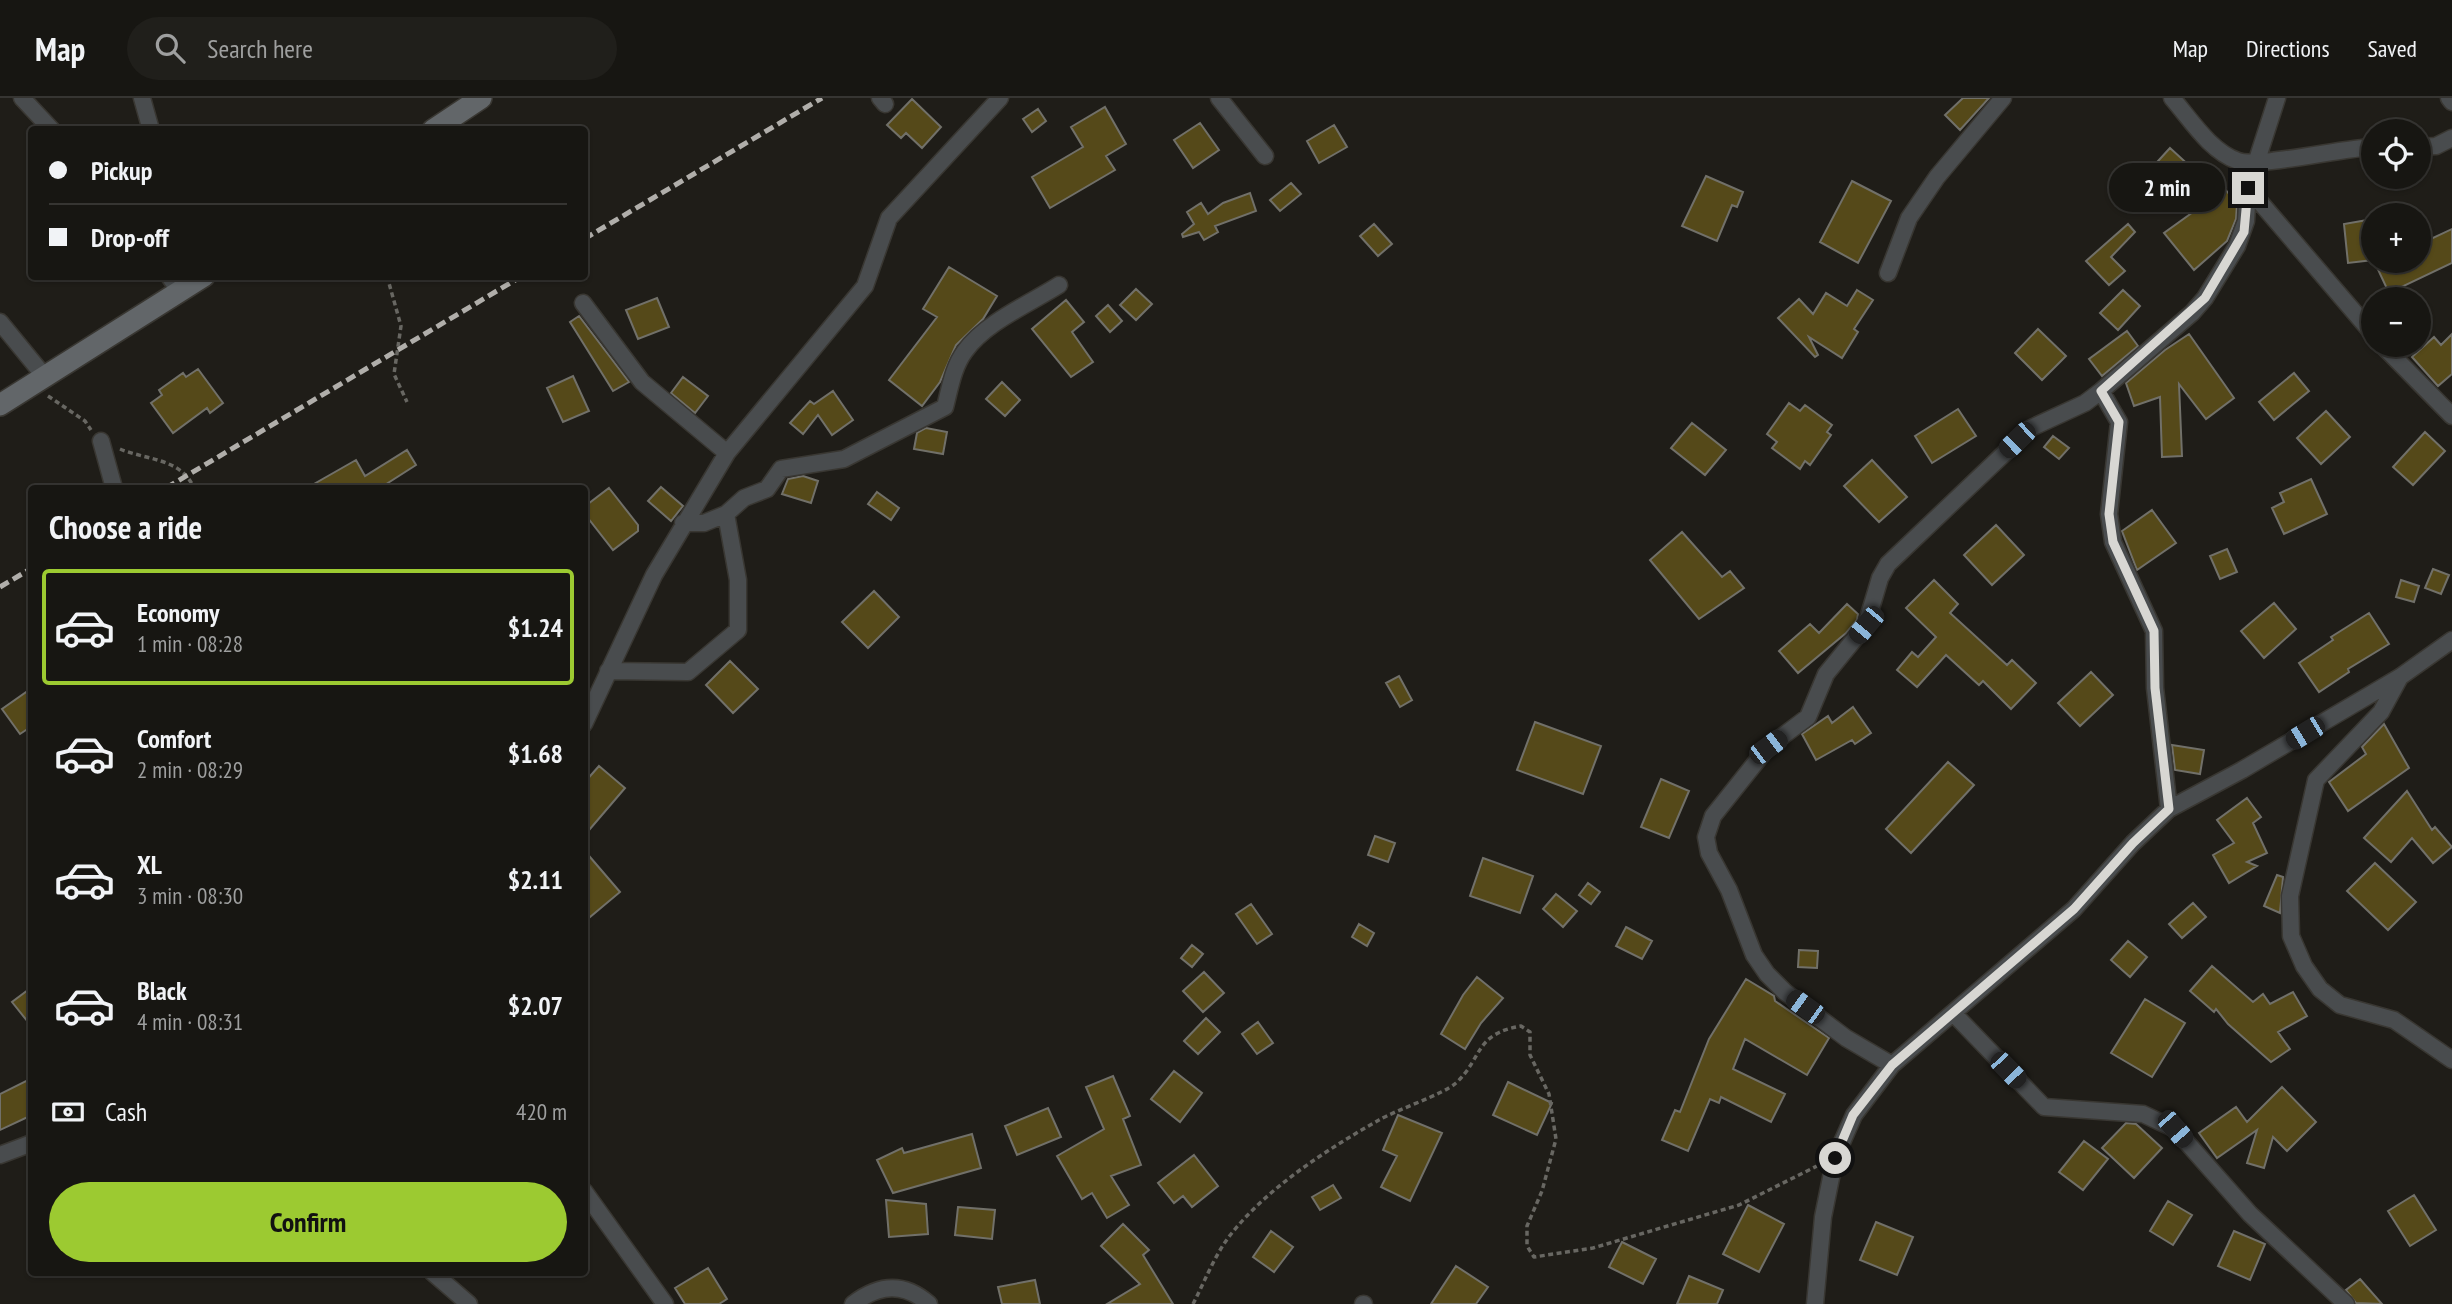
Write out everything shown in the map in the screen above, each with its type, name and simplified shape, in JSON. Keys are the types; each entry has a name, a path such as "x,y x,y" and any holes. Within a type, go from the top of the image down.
{"main road":[{"path":"438,126 474,100"},
{"path":"0,405 45,377 174,284"}],"street":[{"path":"22,98 48,126"},
{"path":"142,98 149,126"},
{"path":"588,715 684,523 727,453 864,286 889,218 1000,98"},
{"path":"1219,98 1265,156"},
{"path":"1888,273 1909,218 1937,177 2003,98"},
{"path":"2172,98 2213,145 2238,161 2256,163 2361,147"},
{"path":"1892,1065 1846,1038 1785,992 1766,974 1754,955 1729,890 1709,853 1706,837 1713,816 1768,747 1808,717 1826,674 1866,625 1880,578 1888,564 2031,428 2085,403 2205,298 2244,232 2248,188 2277,98"},
{"path":"2431,146 2452,138"},
{"path":"2248,188 2361,320"},
{"path":"684,523 704,523 726,514 744,498 756,496 767,489 781,469 844,459 945,407 955,368 966,349 992,327 1059,285"},
{"path":"583,303 642,382 727,453"},
{"path":"0,322 45,377"},
{"path":"2394,357 2452,416"},
{"path":"2101,391 2119,422 2109,514 2113,542 2154,631 2155,688 2169,809"},
{"path":"101,441 113,485"},
{"path":"608,671 688,672 738,630 738,580 726,514"},
{"path":"1815,1304 1823,1217 1835,1158 1853,1115 1892,1065 2074,909 2133,843 2169,809 2242,770 2400,677 2452,640"},
{"path":"2400,677 2381,712 2316,780 2290,897 2291,936 2304,966 2320,989 2340,1005 2394,1020 2452,1060"},
{"path":"1953,1013 2045,1107 2143,1114 2175,1129 2250,1214 2346,1304"},
{"path":"0,1156 28,1145"},
{"path":"588,1197 665,1304"},
{"path":"437,1276 469,1304"},
{"path":"853,1304 867,1293 895,1286 916,1293 929,1304"}],"path":[{"path":"388,280 401,326 394,374 407,402"},
{"path":"1193,1304 1227,1240 1254,1207 1306,1167 1379,1120 1455,1084 1476,1052 1500,1030 1521,1026 1530,1032 1530,1055 1549,1094 1555,1128 1553,1152 1527,1226 1527,1245 1534,1257 1594,1248 1739,1205 1835,1158"}],"building":[{"path":"1963,98 1989,98 1960,130 1945,115"},
{"path":"912,99 941,127 922,148 906,133 901,138 887,125"},
{"path":"1105,107 1126,144 1106,156 1115,170 1050,208 1032,177 1083,147 1071,127"},
{"path":"1038,109 1046,121 1032,132 1023,119"},
{"path":"1200,123 1219,150 1193,168 1174,140"},
{"path":"1334,125 1347,147 1319,163 1307,141"},
{"path":"2170,148 2193,169 2171,193 2148,172"},
{"path":"1706,176 1743,192 1737,207 1732,205 1717,241 1682,226"},
{"path":"1852,181 1891,201 1858,263 1820,242"},
{"path":"1291,183 1301,194 1280,211 1270,200"},
{"path":"2225,189 2237,204 2236,219 2227,241 2194,270 2164,233"},
{"path":"1250,193 1256,211 1215,226 1218,232 1204,240 1199,232 1183,237 1182,234 1194,224 1187,212 1201,203 1208,214 1223,203"},
{"path":"2361,221 2361,261 2348,263 2344,224"},
{"path":"1374,224 1392,244 1378,256 1360,236"},
{"path":"2128,224 2135,232 2111,257 2125,271 2109,285 2086,261"},
{"path":"2452,229 2452,263 2431,273 2431,239"},
{"path":"949,267 997,296 983,319 956,345 940,382 922,406 889,380 937,317 923,309"},
{"path":"2380,273 2431,273 2402,287 2386,287"},
{"path":"1136,289 1152,304 1136,320 1120,305"},
{"path":"1857,290 1873,300 1854,329 1858,332 1842,358 1809,337 1818,355 1815,357 1778,318 1799,299 1813,314 1826,293 1847,306"},
{"path":"2123,290 2140,306 2118,330 2100,313"},
{"path":"657,298 669,327 638,339 626,310"},
{"path":"1066,300 1084,322 1072,332 1093,362 1071,377 1032,329"},
{"path":"1108,305 1122,321 1110,332 1096,316"},
{"path":"579,316 629,382 613,391 570,322"},
{"path":"2038,329 2066,356 2042,380 2015,353"},
{"path":"2127,331 2138,346 2102,376 2089,359"},
{"path":"2189,334 2234,398 2206,419 2179,384 2182,456 2162,457 2160,397 2134,406 2126,383 2165,350"},
{"path":"2452,334 2452,374 2438,386 2412,357 2431,357 2431,340 2434,337 2441,345"},
{"path":"198,369 223,403 210,413 207,408 173,433 151,403 162,395 159,390 183,373 186,377"},
{"path":"2294,373 2309,391 2274,420 2259,402"},
{"path":"573,376 589,411 563,422 547,388"},
{"path":"683,377 708,396 695,413 671,393"},
{"path":"1002,382 1020,400 1005,416 986,399"},
{"path":"833,391 853,420 832,435 818,415 803,434 790,423 810,401 814,404"},
{"path":"1789,403 1800,411 1805,405 1832,425 1827,432 1831,435 1810,465 1805,461 1800,469 1772,448 1777,442 1767,434"},
{"path":"1958,409 1976,436 1932,463 1915,436"},
{"path":"2326,411 2350,437 2321,464 2297,438"},
{"path":"1692,423 1726,450 1705,475 1671,448"},
{"path":"926,428 947,432 943,454 914,449 917,433"},
{"path":"2425,432 2445,451 2413,485 2393,467"},
{"path":"2053,436 2069,448 2059,459 2044,447"},
{"path":"407,450 416,465 385,485 312,485 356,460 365,476"},
{"path":"1872,460 1907,497 1879,522 1844,486"},
{"path":"803,476 818,481 811,503 782,494 788,479"},
{"path":"2311,479 2327,514 2284,534 2272,508 2284,502 2280,493"},
{"path":"661,487 683,506 671,521 648,501"},
{"path":"609,488 638,525 638,531 613,550 588,518 588,504"},
{"path":"877,492 899,508 891,520 868,504"},
{"path":"2152,510 2176,543 2137,570 2122,531"},
{"path":"1996,525 2024,555 1992,585 1964,555"},
{"path":"1682,532 1722,577 1730,571 1744,588 1699,619 1650,560"},
{"path":"2227,549 2237,572 2220,579 2210,556"},
{"path":"2433,569 2449,575 2441,594 2425,588"},
{"path":"1934,580 1958,604 1950,613 2007,665 2012,660 2036,683 2011,709 1983,681 1979,685 1946,655 1917,687 1897,670 1912,652 1918,657 1936,637 1906,608"},
{"path":"2401,580 2419,586 2414,602 2396,597"},
{"path":"874,591 899,617 868,648 842,622"},
{"path":"2274,603 2296,629 2264,658 2241,631"},
{"path":"1847,604 1858,614 1857,620 1846,633 1798,673 1779,651 1810,624 1819,633"},
{"path":"2369,613 2389,644 2348,669 2349,672 2319,692 2299,663 2333,640 2331,637"},
{"path":"730,661 758,689 733,713 706,685"},
{"path":"2091,672 2113,695 2080,726 2058,703"},
{"path":"1399,676 1412,700 1400,707 1386,683"},
{"path":"28,691 28,729 20,734 2,709"},
{"path":"1853,707 1871,733 1855,744 1852,740 1816,760 1802,734 1828,716 1832,723"},
{"path":"1535,722 1601,746 1583,794 1517,770"},
{"path":"2384,724 2409,768 2348,811 2329,782 2366,754 2362,747"},
{"path":"2172,745 2204,750 2200,774 2175,770"},
{"path":"1948,762 1974,785 1911,853 1886,829"},
{"path":"599,766 625,788 588,831 588,778"},
{"path":"1661,779 1689,791 1669,838 1641,827"},
{"path":"2407,791 2432,830 2435,827 2452,847 2433,863 2412,838 2391,862 2364,838"},
{"path":"2247,798 2261,817 2253,823 2267,853 2247,862 2257,866 2229,883 2213,855 2234,843 2217,820"},
{"path":"1375,836 1395,843 1388,862 1368,855"},
{"path":"588,855 620,892 588,919"},
{"path":"1483,858 1533,876 1520,913 1470,896"},
{"path":"2375,863 2416,902 2388,930 2347,891"},
{"path":"2277,875 2283,877 2280,913 2264,906"},
{"path":"1588,883 1600,892 1591,904 1579,895"},
{"path":"1556,894 1577,911 1563,927 1543,909"},
{"path":"2193,903 2206,917 2182,938 2169,924"},
{"path":"1251,904 1272,934 1257,944 1236,914"},
{"path":"1359,924 1374,933 1367,946 1352,937"},
{"path":"1626,927 1652,941 1642,959 1616,946"},
{"path":"2128,941 2147,957 2130,977 2111,960"},
{"path":"1192,945 1203,954 1192,967 1181,958"},
{"path":"1799,950 1818,951 1817,968 1798,967"},
{"path":"2212,966 2253,1002 2263,994 2270,1004 2293,992 2307,1016 2278,1032 2290,1049 2271,1062 2228,1024 2216,1009 2214,1012 2190,991"},
{"path":"1204,972 1224,993 1203,1012 1183,991"},
{"path":"1477,977 1503,998 1481,1023 1465,1049 1441,1034 1463,995"},
{"path":"1746,979 1774,996 1775,1001 1829,1038 1807,1075 1745,1039 1733,1069 1785,1094 1771,1122 1721,1097 1719,1103 1710,1099 1688,1151 1662,1140 1675,1110 1680,1112 1709,1039"},
{"path":"28,990 28,1022 12,1002"},
{"path":"2145,999 2185,1023 2152,1077 2111,1053"},
{"path":"1206,1018 1220,1032 1198,1054 1184,1041"},
{"path":"1258,1022 1273,1043 1257,1054 1242,1034"},
{"path":"1174,1071 1202,1093 1180,1122 1151,1099"},
{"path":"1113,1076 1130,1116 1123,1119 1141,1165 1111,1176 1129,1205 1107,1218 1092,1193 1082,1199 1057,1156 1104,1129 1086,1087"},
{"path":"28,1080 28,1117 0,1130 0,1094"},
{"path":"1508,1082 1552,1103 1537,1135 1493,1115"},
{"path":"2282,1087 2316,1122 2287,1151 2273,1137 2264,1168 2247,1163 2257,1130 2217,1158 2199,1133 2236,1107 2247,1122"},
{"path":"1048,1108 1061,1137 1017,1155 1005,1126"},
{"path":"1398,1115 1442,1133 1410,1201 1381,1187 1397,1156 1383,1150"},
{"path":"2126,1123 2136,1124 2162,1148 2134,1178 2102,1148"},
{"path":"972,1134 981,1168 893,1193 877,1160 902,1148 904,1153"},
{"path":"2084,1141 2108,1159 2083,1190 2059,1172"},
{"path":"1194,1155 1218,1186 1192,1207 1183,1196 1174,1203 1158,1183"},
{"path":"1333,1185 1341,1198 1320,1210 1312,1197"},
{"path":"2414,1195 2436,1230 2410,1246 2388,1211"},
{"path":"886,1200 926,1204 928,1234 889,1237"},
{"path":"2168,1201 2192,1215 2173,1245 2150,1231"},
{"path":"1748,1205 1784,1224 1759,1272 1723,1254"},
{"path":"958,1207 995,1210 992,1239 955,1235"},
{"path":"1876,1222 1913,1237 1897,1275 1860,1260"},
{"path":"1123,1224 1149,1250 1143,1255 1173,1304 1107,1304 1140,1284 1101,1246"},
{"path":"1271,1231 1293,1247 1274,1272 1253,1257"},
{"path":"2234,1231 2265,1244 2250,1280 2218,1266"},
{"path":"1622,1242 1656,1259 1643,1284 1609,1267"},
{"path":"1456,1266 1488,1287 1476,1304 1431,1304"},
{"path":"708,1268 727,1299 719,1304 685,1304 675,1288"},
{"path":"1689,1276 1723,1290 1717,1304 1677,1304"},
{"path":"2360,1279 2382,1304 2356,1303 2346,1290"},
{"path":"1035,1280 1040,1304 1002,1304 998,1287"}],"railway":[{"path":"588,237 822,98"},
{"path":"171,485 515,280"},
{"path":"0,587 28,570"}],"route":[{"path":"1835,1158 1853,1115 1892,1065 2074,909 2133,843 2169,809 2155,688 2154,631 2113,542 2109,514 2119,422 2101,391 2192,313 2205,298 2244,232 2248,188"}]}
